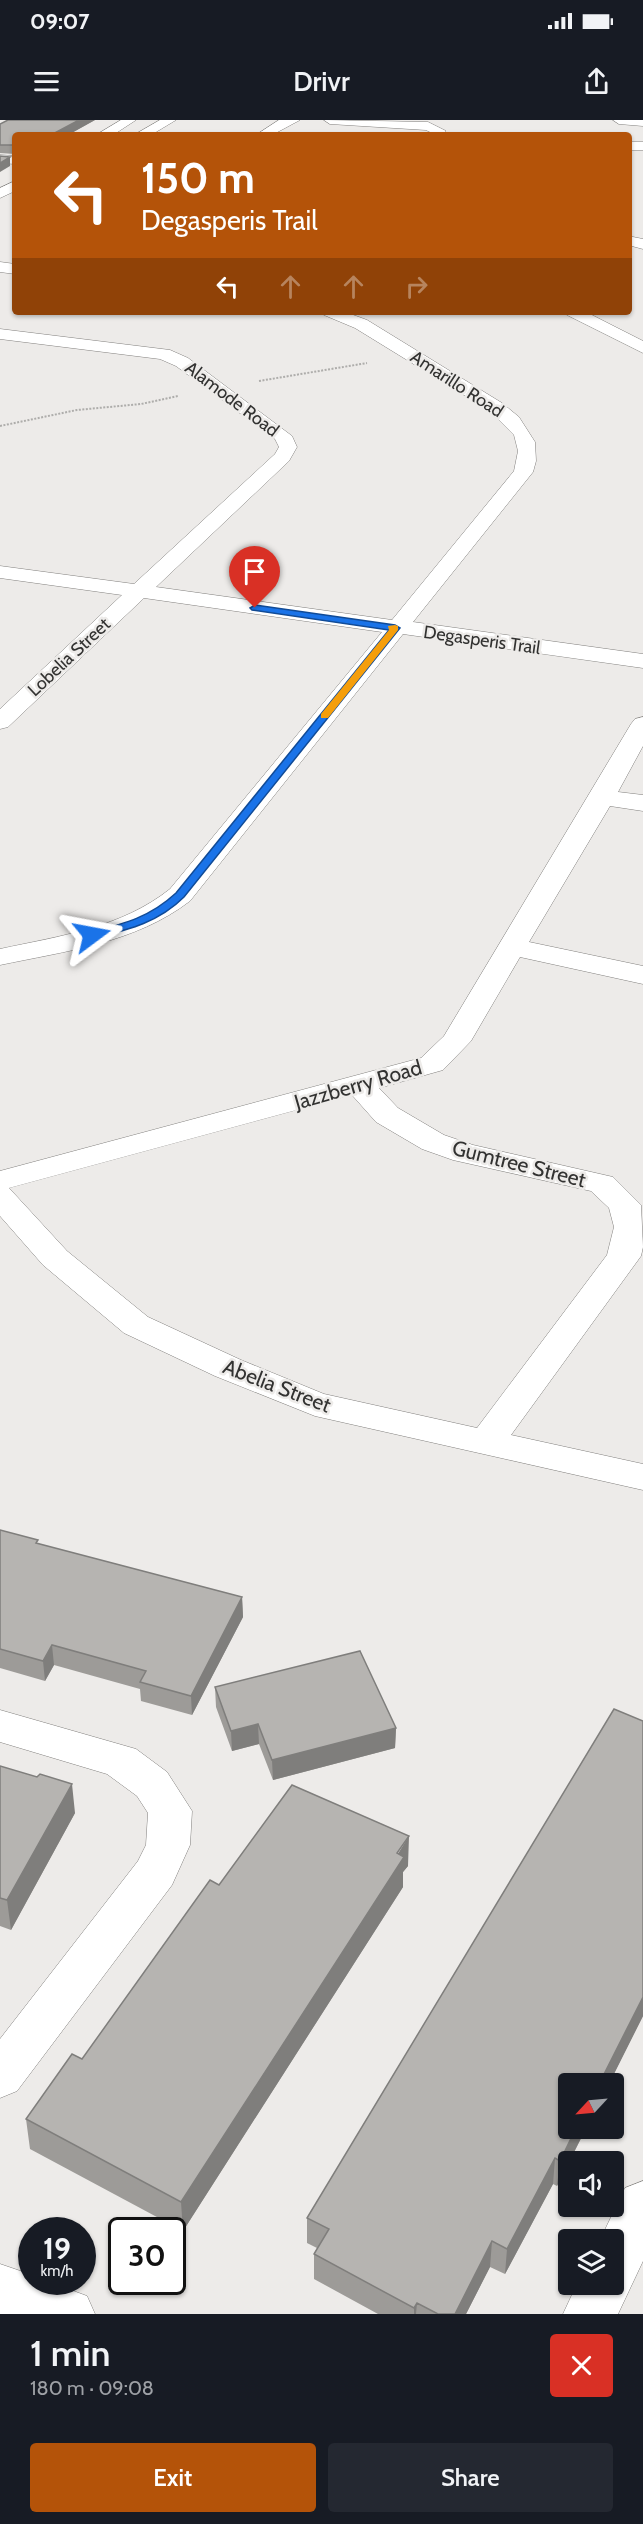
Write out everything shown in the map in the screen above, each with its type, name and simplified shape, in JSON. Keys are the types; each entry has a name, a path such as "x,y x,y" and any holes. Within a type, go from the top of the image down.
{"street":[{"path":"109,132 130,120"},
{"path":"147,132 170,120"},
{"path":"268,132 286,121 294,120"},
{"path":"330,120 428,126 438,132"},
{"path":"619,120 643,122"},
{"name":"Amarillo Road","path":"0,957 137,924 167,907 188,886 395,628 517,482 526,466 528,448 518,426 496,407 361,324 338,315"},
{"path":"579,315 643,348"},
{"name":"Alamode Road","path":"0,334 164,354 182,362 283,436 288,447 282,457 138,591"},
{"name":"Degasperis Trail","path":"0,572 643,661"},
{"name":"Lobelia Street","path":"0,722 138,591"},
{"name":"Jazzberry Road","path":"0,1181 432,1064 456,1041 643,724"},
{"path":"602,797 643,803"},
{"path":"513,947 643,975"},
{"name":"Gumtree Street","path":"359,1085 387,1114 433,1142 464,1153 602,1184 625,1205 631,1227 624,1256 487,1441"},
{"name":"Abelia Street","path":"0,1196 56,1258 136,1325 228,1368 315,1404 643,1477"},
{"path":"0,1726 121,1761 152,1784 170,1810 168,1845 156,1872 0,2076"},
{"path":"624,2245 643,2205"},
{"path":"0,2289 68,2314"},
{"path":"590,2314 599,2295"}],"building":[{"path":"8,120 79,120 57,132 12,132 12,145 0,145 0,124"},
{"path":"0,156 10,157 0,163"},
{"path":"0,1530 38,1540 36,1543 242,1597 191,1696 140,1682 146,1671 52,1645 43,1661 0,1649"},
{"path":"360,1651 396,1728 272,1760 258,1724 231,1731 215,1687"},
{"path":"614,1709 643,1721 643,1997 605,2073 558,2073 558,2139 571,2139 565,2151 558,2151 558,2160 555,2158 507,2249 492,2241 455,2314 438,2314 417,2303 414,2308 314,2254 329,2229 307,2218"},
{"path":"0,1766 37,1777 40,1774 72,1784 7,1900 0,1898"},
{"path":"292,1785 409,1836 397,1853 404,1857 181,2202 26,2119 72,2054 82,2059 210,1880 219,1885"}],"slow traffic":[{"path":"325,716 395,628 392,628"}],"route":[{"path":"92,935 137,924 167,907 180,895 395,628 255,608"}]}
